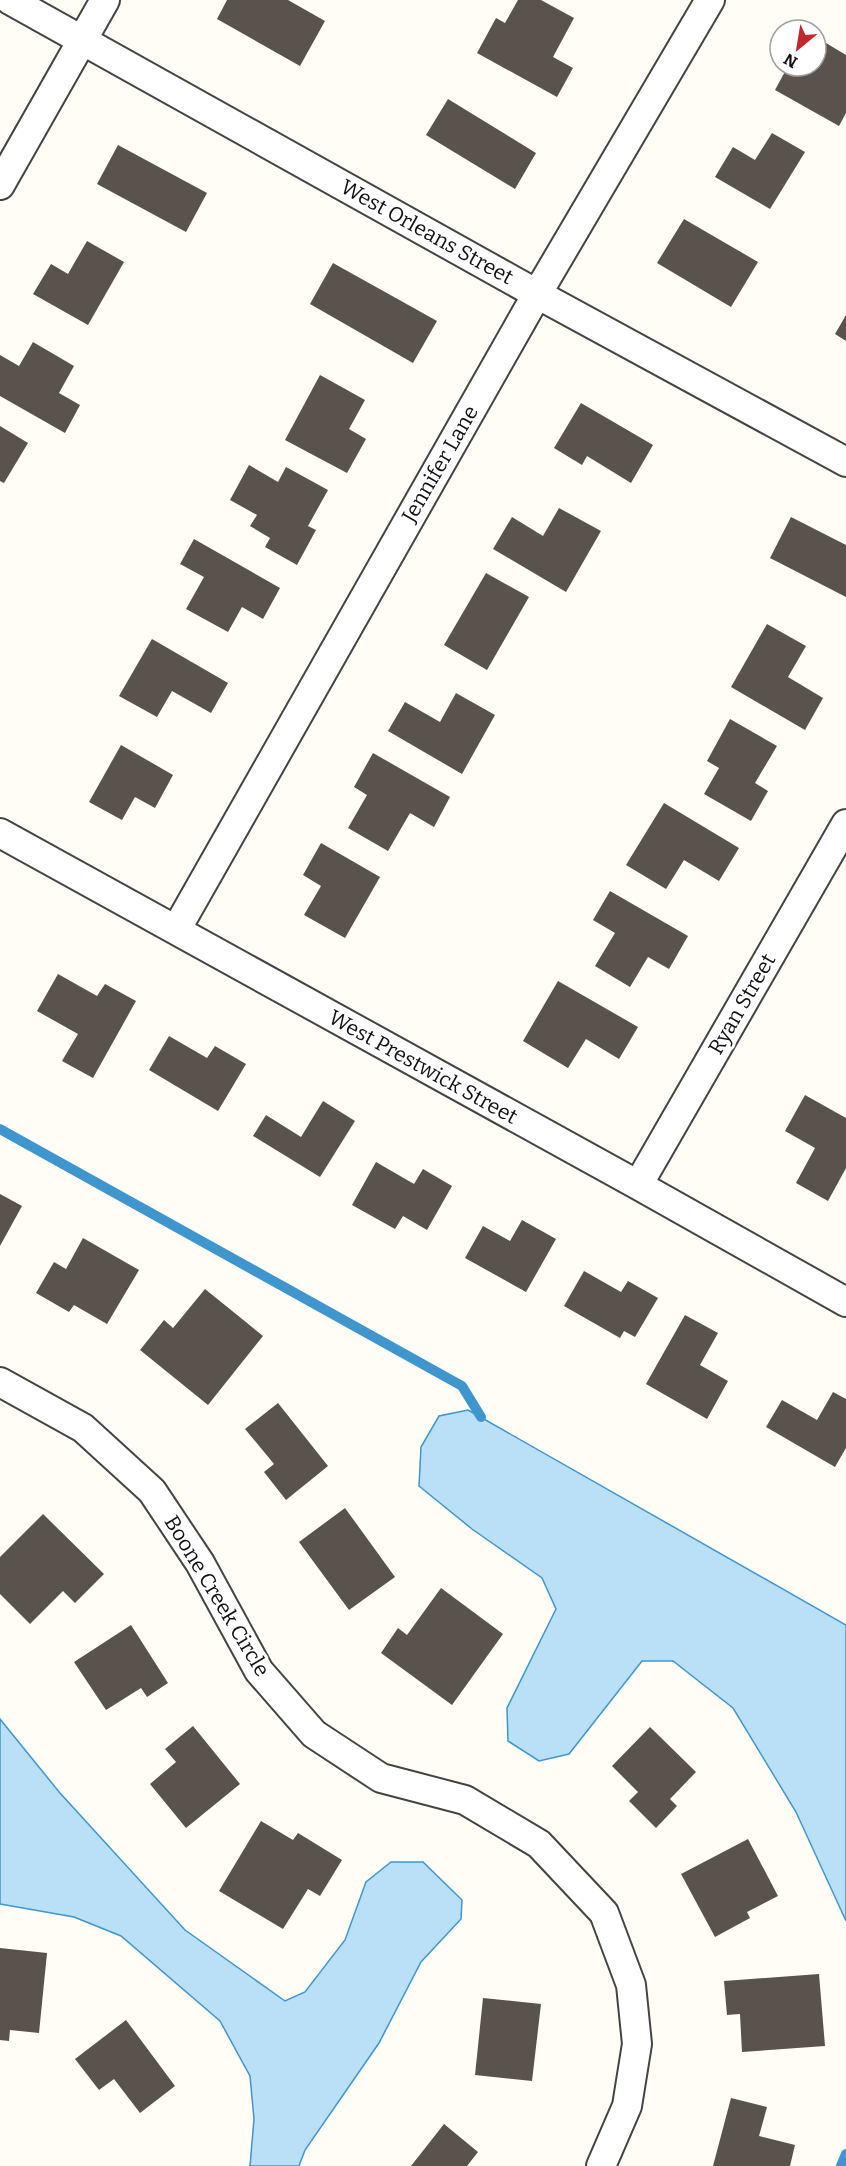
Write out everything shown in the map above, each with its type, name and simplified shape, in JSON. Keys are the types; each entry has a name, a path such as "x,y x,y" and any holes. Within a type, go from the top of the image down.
{"street":[{"name":"West Orleans Street","path":"10,0 537,294 846,462"},
{"path":"0,185 105,0"},
{"name":"Jennifer Lane","path":"176,930 537,294 710,0"},
{"name":"Ryan Street","path":"638,1185 846,824"},
{"name":"West Prestwick Street","path":"0,833 846,1302"},
{"name":"Boone Creek Circle","path":"0,1382 83,1428 152,1491 200,1563 259,1671 314,1734 381,1778 465,1800 538,1844 604,1913 631,1984 637,2044 627,2106 601,2166"}],"water":[{"path":"468,1410 846,1625 846,1921 796,1812 733,1708 673,1661 642,1661 569,1754 539,1761 508,1741 507,1708 556,1609 542,1578 472,1529 419,1486 421,1447 439,1416"},
{"path":"0,1719 60,1793 185,1930 285,2001 305,1992 345,1940 366,1882 391,1862 423,1862 462,1900 461,1919 421,1962 379,2043 305,2150 299,2166 250,2166 254,2119 250,2076 220,2021 121,1936 74,1917 0,1904"}],"building":[{"path":"227,0 288,0 325,21 300,66 217,19"},
{"path":"518,0 541,0 574,18 553,57 573,68 557,97 477,53 496,18 505,23"},
{"path":"828,44 846,55 846,113 839,126 775,90 782,78 828,78"},
{"path":"448,99 536,153 515,189 426,135"},
{"path":"772,133 805,152 770,209 715,177 733,147 755,160"},
{"path":"118,145 207,193 186,232 97,184"},
{"path":"684,219 758,262 731,307 657,263"},
{"path":"87,241 124,262 88,325 33,294 51,264 68,274"},
{"path":"333,263 437,321 413,363 310,304"},
{"path":"846,315 846,341 835,334"},
{"path":"33,342 74,366 59,393 80,405 65,433 0,396 0,355 19,366"},
{"path":"320,375 365,400 349,429 366,439 347,473 285,440"},
{"path":"581,403 653,445 631,483 587,456 582,465 554,448"},
{"path":"0,426 28,443 4,483 0,481"},
{"path":"249,465 278,482 286,467 328,490 308,526 316,530 297,565 265,547 270,538 250,526 257,515 230,500"},
{"path":"559,508 601,531 566,592 493,549 512,517 543,536"},
{"path":"791,517 846,545 846,597 770,558"},
{"path":"194,539 280,588 263,619 242,607 228,632 186,609 204,577 180,564"},
{"path":"486,573 529,597 487,670 444,645"},
{"path":"767,624 806,646 788,677 823,698 805,730 731,687"},
{"path":"152,639 228,683 211,713 172,691 157,717 119,696"},
{"path":"456,693 495,715 462,774 388,731 405,702 440,722"},
{"path":"730,719 777,746 755,783 768,791 751,821 704,794 719,768 707,761"},
{"path":"121,745 173,775 155,808 135,797 122,820 89,802"},
{"path":"373,753 450,797 434,827 410,813 388,851 348,828 367,795 354,787"},
{"path":"664,803 739,848 719,881 684,860 666,889 626,865"},
{"path":"321,843 380,877 345,938 304,915 321,886 303,875"},
{"path":"610,891 688,936 669,969 648,957 630,987 595,966 615,933 593,920"},
{"path":"58,974 97,996 105,984 136,1001 93,1078 62,1061 78,1034 37,1011"},
{"path":"558,981 638,1027 619,1059 586,1039 568,1068 523,1041"},
{"path":"169,1036 207,1058 215,1046 246,1064 218,1111 149,1070"},
{"path":"805,1095 846,1118 846,1168 828,1201 796,1183 815,1148 785,1131"},
{"path":"323,1101 355,1121 320,1177 253,1136 266,1115 301,1137"},
{"path":"376,1162 414,1184 423,1169 452,1186 427,1230 403,1216 395,1229 352,1205"},
{"path":"0,1194 22,1206 0,1246"},
{"path":"522,1220 556,1239 526,1292 465,1258 483,1226 510,1241"},
{"path":"83,1238 139,1270 107,1324 74,1305 69,1312 36,1293 54,1262 66,1269"},
{"path":"584,1271 621,1292 628,1281 658,1298 635,1337 624,1331 620,1338 564,1306"},
{"path":"205,1289 263,1336 208,1405 140,1350 164,1320 173,1328"},
{"path":"685,1315 718,1333 700,1365 728,1381 707,1419 646,1384"},
{"path":"833,1392 846,1399 846,1448 835,1467 766,1427 782,1400 817,1420"},
{"path":"278,1403 328,1466 286,1500 264,1472 274,1464 245,1429"},
{"path":"345,1508 395,1577 349,1610 299,1542"},
{"path":"43,1514 104,1574 75,1603 63,1591 30,1624 0,1594 0,1557"},
{"path":"441,1588 503,1634 452,1705 381,1653 398,1628 407,1635"},
{"path":"131,1625 168,1683 147,1697 141,1688 106,1710 74,1662"},
{"path":"193,1726 240,1784 186,1828 150,1784 176,1762 165,1749"},
{"path":"650,1727 696,1772 670,1799 677,1806 656,1828 629,1801 638,1792 612,1766"},
{"path":"261,1821 293,1840 298,1833 342,1860 320,1896 308,1889 283,1929 219,1891"},
{"path":"748,1839 778,1896 747,1912 750,1918 715,1937 681,1874"},
{"path":"0,1948 47,1953 39,2033 10,2030 9,2041 0,2040"},
{"path":"819,1974 825,2046 742,2052 740,2014 727,2015 724,1981"},
{"path":"483,1998 541,2004 532,2081 475,2075"},
{"path":"126,2020 175,2086 140,2113 114,2079 99,2090 75,2059"},
{"path":"731,2098 767,2107 759,2136 795,2145 790,2166 713,2166"},
{"path":"444,2124 478,2152 467,2166 411,2166"}],"waterway":[{"path":"0,1129 462,1386 481,1417"},
{"path":"841,2166 846,2154"}]}
